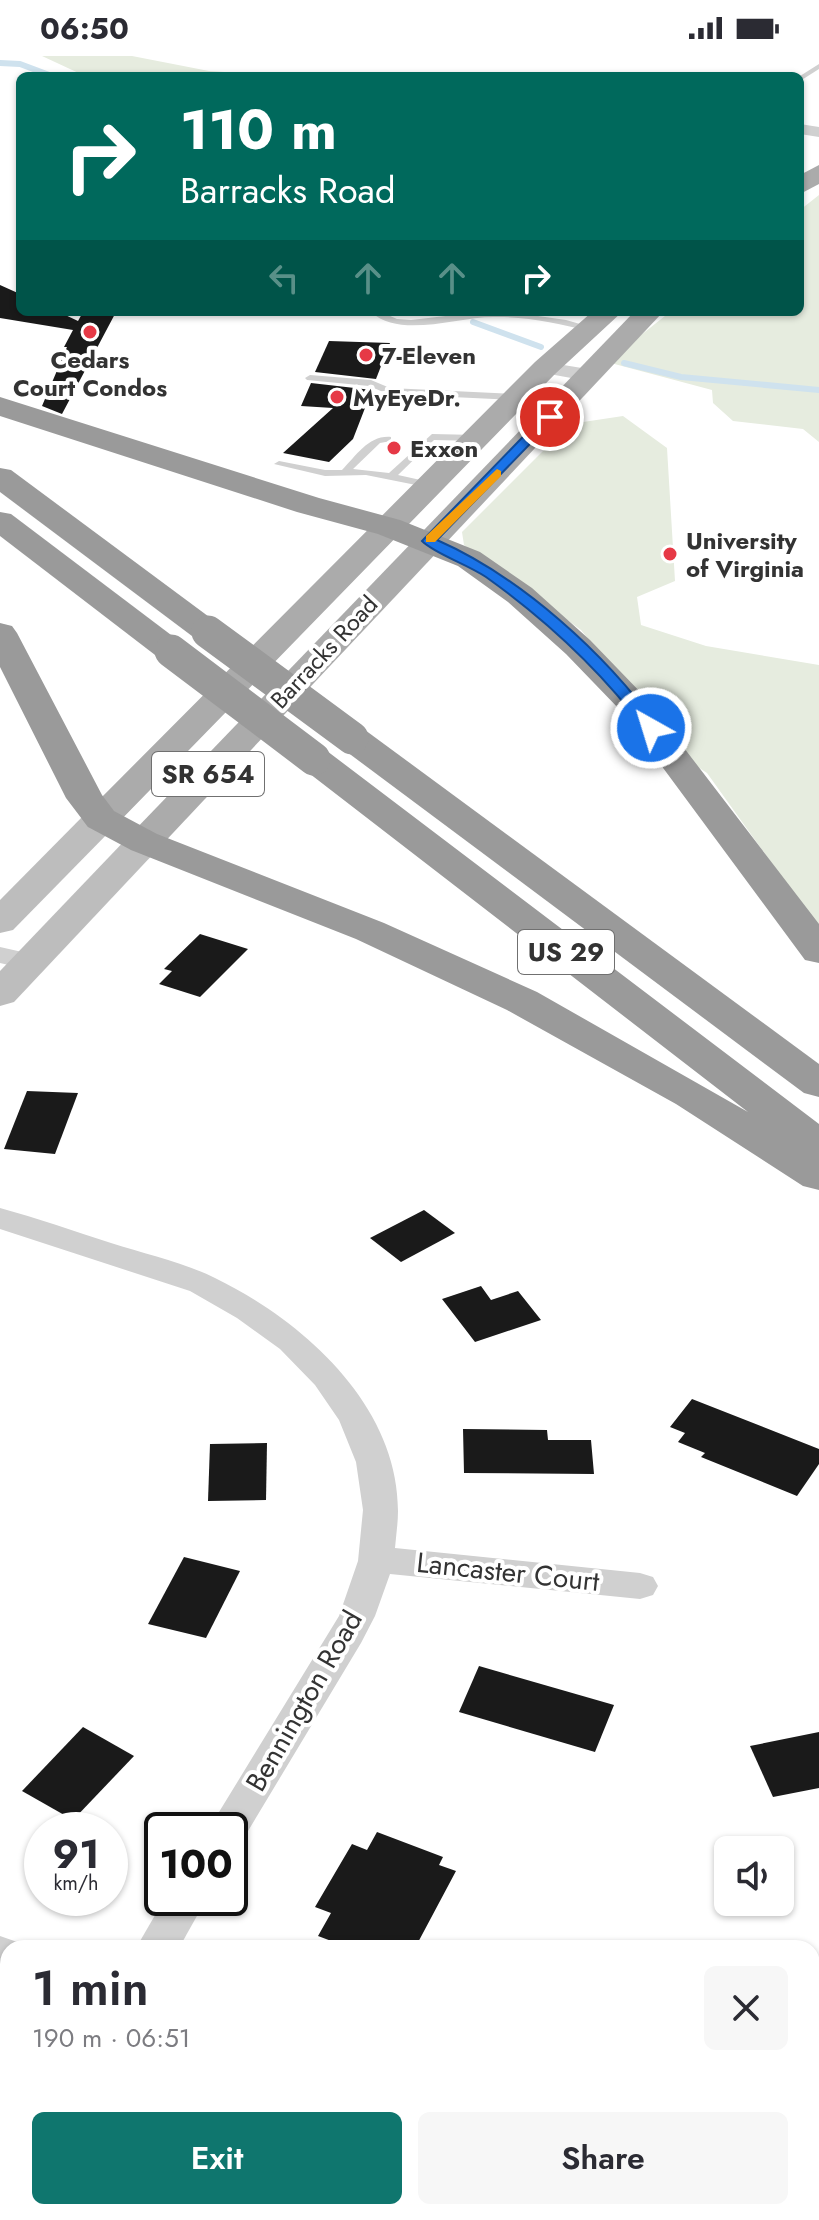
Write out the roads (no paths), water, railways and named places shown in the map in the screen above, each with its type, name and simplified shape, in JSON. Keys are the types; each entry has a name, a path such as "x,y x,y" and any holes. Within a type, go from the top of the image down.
{"highway":[{"path":"0,406 293,501 389,527 469,559 520,595 578,647 633,704 819,951"},
{"name":"US 29","path":"0,477 819,1084"},
{"name":"US 29","path":"0,521 819,1145"},
{"path":"0,633 85,798 101,819 144,842 370,931 522,1001 691,1095 819,1176"}],"main road":[{"path":"810,175 819,143"},
{"name":"Barracks Road","path":"0,994 15,958 144,842 645,316"},
{"name":"Barracks Road","path":"0,922 545,368 599,320"}],"street":[{"path":"545,368 588,375"},
{"name":"Bennington Road","path":"0,1218 201,1284 275,1325 312,1358 337,1386 360,1425 375,1467 381,1512 376,1559 357,1616 239,1812"},
{"name":"Lancaster Court","path":"376,1559 640,1586"},
{"path":"162,1940 176,1916"}],"lane":[{"path":"383,316 392,321 470,316"},
{"path":"540,316 599,320"},
{"path":"310,378 371,383 388,391 517,397"},
{"path":"419,437 477,438"},
{"path":"391,476 432,437"},
{"path":"344,473 366,456 377,440 388,439"},
{"path":"401,454 415,453"},
{"path":"279,464 325,473 391,476 431,485"}],"waterway":[{"path":"0,63 20,64 41,72"},
{"path":"473,322 541,347"},
{"path":"624,363 681,377 819,390"}],"place":[{"name":"Cedars Court Condos","path":"90,332"},
{"name":"7-Eleven","path":"366,355"},
{"name":"MyEyeDr.","path":"337,397"},
{"name":"Exxon","path":"394,448"},
{"name":"University of Virginia","path":"670,554"}]}
